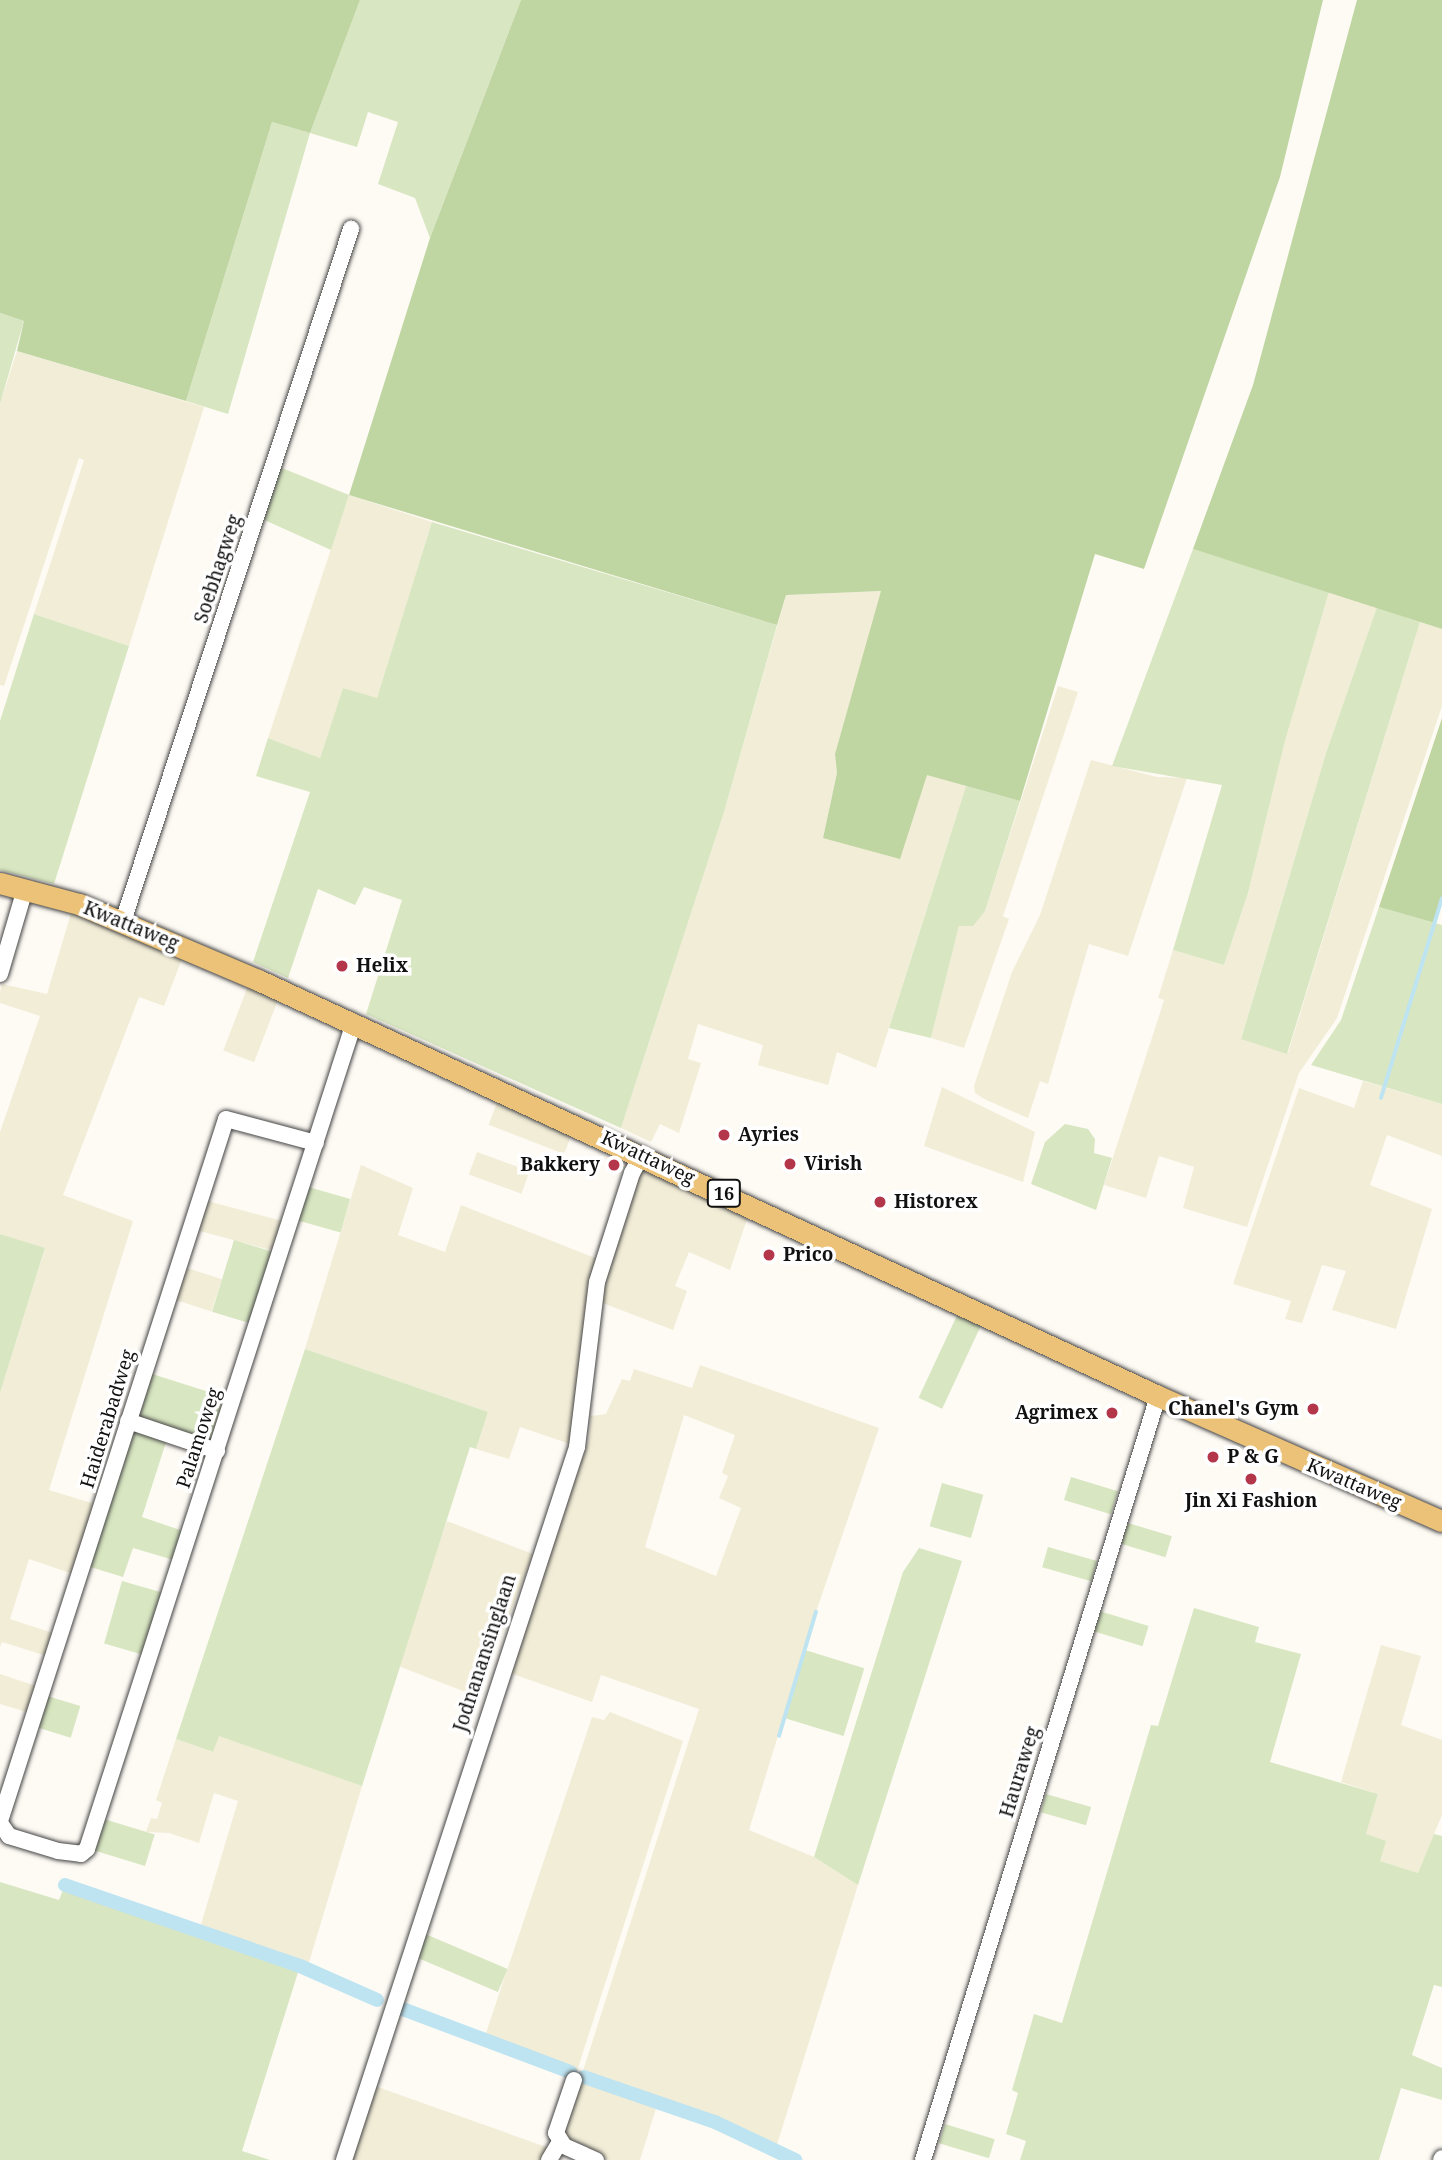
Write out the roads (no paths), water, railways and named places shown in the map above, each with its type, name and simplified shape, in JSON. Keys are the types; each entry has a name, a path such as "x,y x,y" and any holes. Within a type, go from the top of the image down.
{"main road":[{"name":"Kwattaweg","path":"0,883 123,921 354,1023 642,1154 1158,1396 1442,1521"}],"street":[{"name":"Soebhagweg","path":"123,921 351,229"},
{"path":"0,974 25,889"},
{"name":"Palamoweg","path":"73,1854 87,1849 218,1451 354,1023"},
{"name":"Haiderabadweg","path":"73,1854 9,1836 0,1822 226,1119 316,1143"},
{"name":"Jodnanansinglaan","path":"344,2160 577,1447 597,1282 632,1173 642,1154"},
{"name":"Hauraweg","path":"922,2160 1158,1396"},
{"path":"128,1421 218,1451"},
{"path":"574,2080 556,2133 560,2141 596,2160"},
{"path":"549,2160 560,2141"}],"waterway":[{"path":"1381,1098 1442,899"},
{"path":"779,1736 816,1612"},
{"path":"65,1885 300,1966 377,2000"},
{"path":"400,2008 570,2072"},
{"path":"584,2077 715,2122 795,2160"}],"place":[{"name":"Helix","path":"342,966"},
{"name":"Ayries","path":"724,1135"},
{"name":"Virish","path":"790,1164"},
{"name":"Bakkery","path":"614,1165"},
{"name":"Historex","path":"880,1202"},
{"name":"Prico","path":"769,1255"},
{"name":"Chanel's Gym","path":"1313,1409"},
{"name":"Agrimex","path":"1112,1413"},
{"name":"P & G","path":"1213,1457"},
{"name":"Jin Xi Fashion","path":"1251,1479"}]}
